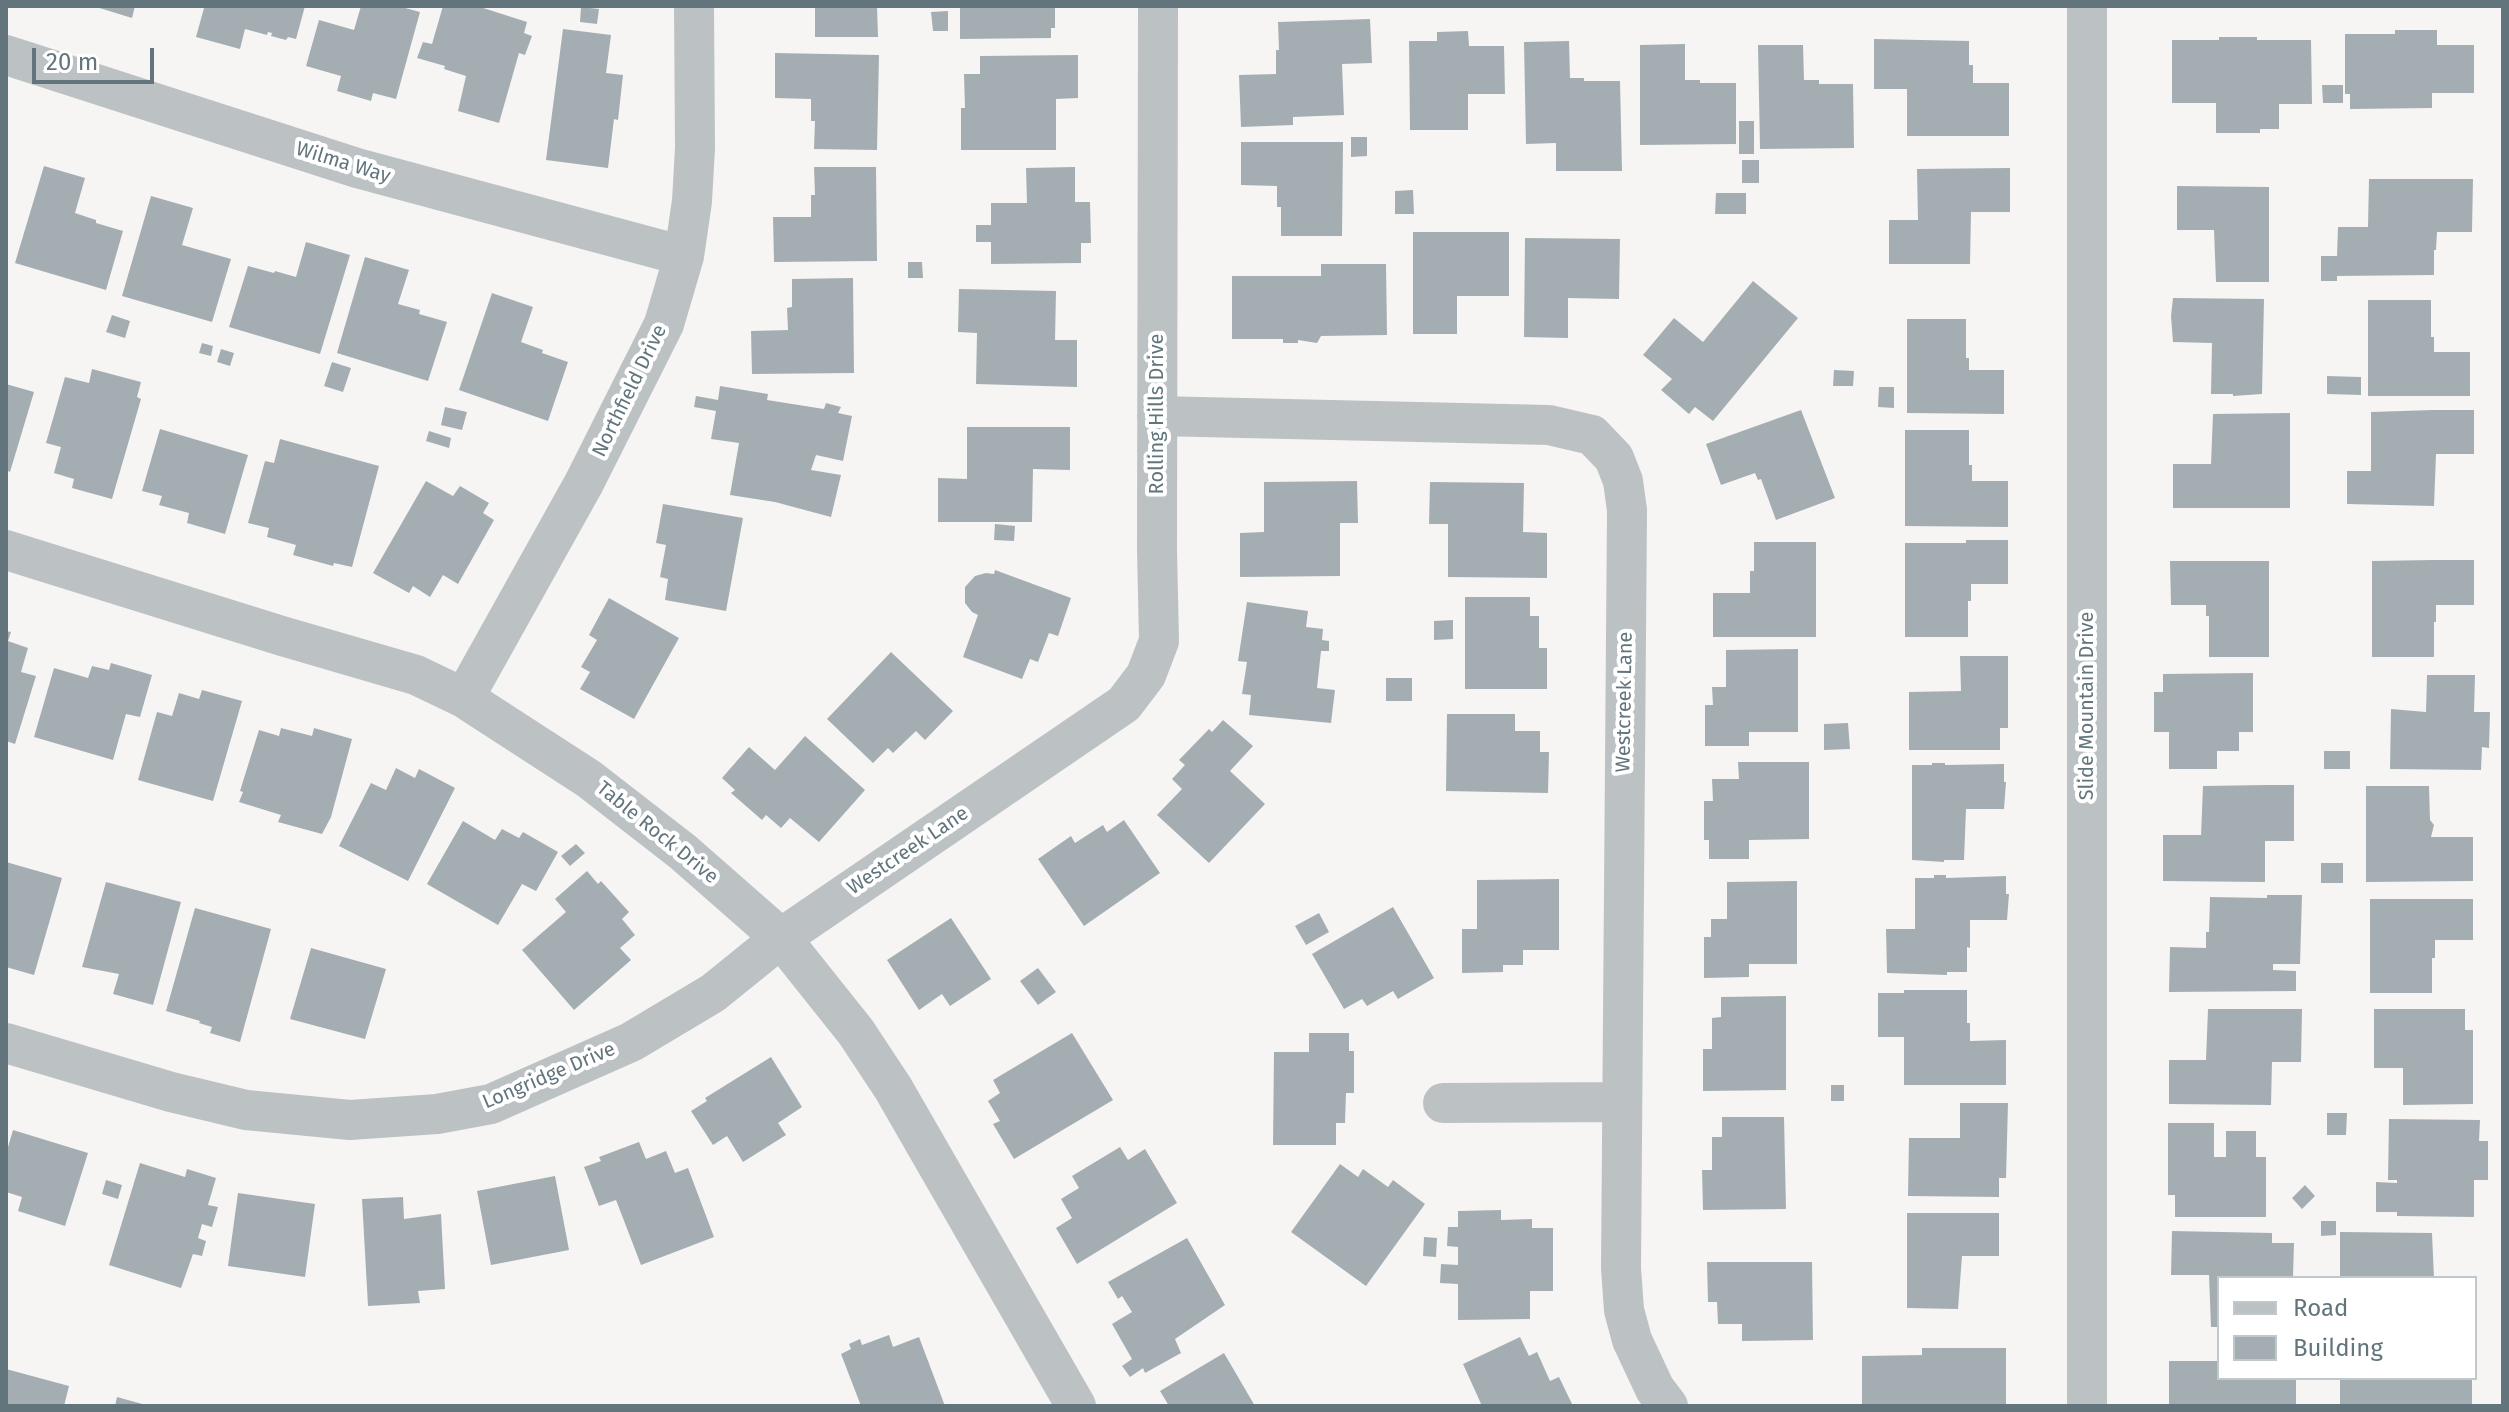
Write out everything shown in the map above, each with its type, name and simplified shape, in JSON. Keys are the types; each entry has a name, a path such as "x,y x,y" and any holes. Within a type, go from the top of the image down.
{"street":[{"name":"Northfield Drive","path":"464,698 584,483 664,324 684,256 692,201 695,148 694,6"},
{"name":"Rolling Hills Drive","path":"1035,764 1124,704 1146,675 1159,641 1158,6"},
{"name":"Slide Mountain Drive","path":"2087,6 2087,1406"},
{"name":"Wilma Way","path":"6,55 357,168 684,256"},
{"name":"Westcreek Lane","path":"1157,416 1549,425 1592,435 1614,458 1623,481 1627,510 1621,1268 1624,1310 1632,1340 1655,1389 1668,1406"},
{"name":"Table Rock Drive","path":"6,550 416,675 464,698 589,779 693,861 781,938 856,1032 893,1088 1076,1406"},
{"name":"Westcreek Lane","path":"781,938 1035,764"},
{"name":"Longridge Drive","path":"6,1043 171,1092 246,1110 350,1120 437,1114 491,1104 631,1042 713,993 781,938"},
{"path":"1443,1103 1621,1102"}],"building":[{"path":"93,6 135,6 132,18"},
{"path":"207,6 305,6 296,39 288,37 286,40 271,36 272,33 268,32 267,35 245,29 240,49 196,37"},
{"path":"361,6 398,6 420,12 396,99 373,93 371,101 337,91 341,76 306,66 319,20 354,30"},
{"path":"443,6 477,6 527,22 524,33 532,36 525,55 519,53 499,123 458,111 466,76 417,58 423,42 432,44"},
{"path":"815,6 877,6 878,37 815,37"},
{"path":"960,6 1055,6 1055,28 1051,28 1051,38 960,39"},
{"path":"581,7 599,9 597,24 580,22"},
{"path":"948,11 948,31 933,31 931,12"},
{"path":"1370,19 1372,63 1342,64 1344,115 1293,117 1293,125 1241,127 1239,75 1276,74 1278,22"},
{"path":"563,29 611,35 606,73 623,75 608,168 546,160"},
{"path":"2395,30 2437,30 2437,45 2474,45 2474,93 2432,93 2432,108 2350,109 2350,94 2345,94 2345,34 2395,34"},
{"path":"1468,31 1469,46 1504,46 1505,94 1468,94 1468,130 1410,130 1409,41 1437,41 1437,32"},
{"path":"2219,37 2311,40 2312,104 2279,104 2279,129 2260,129 2260,133 2216,133 2216,103 2172,103 2172,40 2219,40"},
{"path":"1874,39 1969,41 1973,83 2009,83 2009,136 1907,136 1907,89 1874,89"},
{"path":"1569,41 1570,78 1620,81 1622,171 1556,171 1556,143 1526,144 1524,42"},
{"path":"1685,44 1685,80 1736,83 1736,144 1640,145 1640,45"},
{"path":"1758,45 1803,45 1804,80 1819,80 1819,84 1853,84 1854,148 1760,149"},
{"path":"775,53 879,55 877,150 814,149 815,121 811,121 811,99 775,98"},
{"path":"1078,55 1078,98 1056,99 1056,150 961,150 964,74 980,74 980,56"},
{"path":"2322,85 2343,85 2343,103 2323,103"},
{"path":"1739,121 1754,121 1754,154 1739,154"},
{"path":"1351,137 1367,137 1367,156 1351,157"},
{"path":"1241,142 1343,142 1342,236 1281,236 1277,186 1241,185"},
{"path":"1742,160 1759,160 1759,183 1742,183"},
{"path":"44,166 85,178 75,213 123,231 106,290 15,263"},
{"path":"814,167 876,167 877,261 774,262 773,217 811,217 811,195 815,195"},
{"path":"1075,167 1075,202 1090,202 1091,243 1081,243 1081,263 991,264 991,242 976,242 976,225 991,225 991,203 1027,203 1026,168"},
{"path":"2010,168 2010,212 1971,212 1970,264 1889,264 1889,220 1918,220 1917,169"},
{"path":"2369,179 2473,179 2472,232 2437,232 2434,275 2337,276 2337,281 2321,281 2321,256 2337,256 2338,227 2368,227"},
{"path":"2177,186 2269,187 2269,282 2216,282 2214,230 2177,230"},
{"path":"1413,190 1414,214 1395,214 1395,191"},
{"path":"1716,193 1746,193 1746,214 1715,214"},
{"path":"151,196 193,208 182,245 231,259 212,322 122,296"},
{"path":"1413,232 1509,232 1509,296 1457,296 1457,334 1413,334"},
{"path":"1525,238 1620,239 1619,299 1568,298 1568,338 1524,337"},
{"path":"306,242 350,255 320,354 229,327 248,266 296,277"},
{"path":"365,257 409,270 398,304 447,322 428,381 337,353"},
{"path":"908,262 922,262 923,278 908,278"},
{"path":"1321,264 1386,264 1387,335 1321,336 1317,343 1232,339 1232,276 1321,276"},
{"path":"853,278 854,373 752,374 751,331 788,330 787,308 792,307 792,279"},
{"path":"1753,281 1798,318 1713,421 1695,407 1689,414 1661,390 1672,379 1643,355 1674,318 1703,342"},
{"path":"959,289 1056,291 1055,340 1077,340 1077,387 976,384 977,333 958,332"},
{"path":"492,293 533,307 521,342 568,362 548,421 459,390"},
{"path":"2173,298 2264,299 2262,394 2211,394 2212,343 2173,342"},
{"path":"2368,300 2431,300 2434,352 2470,352 2470,396 2368,396"},
{"path":"112,315 130,321 125,338 106,332"},
{"path":"1907,319 1966,319 1969,370 2004,370 2004,414 1907,413"},
{"path":"202,343 213,346 211,356 199,353"},
{"path":"221,349 234,353 230,366 217,362"},
{"path":"332,362 351,368 343,392 324,386"},
{"path":"92,369 141,382 137,397 141,399 112,499 72,488 74,479 54,473 61,447 46,443 65,377 89,383"},
{"path":"1834,370 1854,371 1853,386 1833,386"},
{"path":"2327,376 2361,377 2361,395 2327,394"},
{"path":"6,384 34,392 10,472 6,470"},
{"path":"720,386 768,394 767,400 824,409 826,403 841,407 838,413 852,416 843,461 816,455 811,470 841,475 831,517 775,502 730,495 739,443 711,439 716,411 694,407 696,396 718,400"},
{"path":"1879,387 1894,387 1894,408 1878,407"},
{"path":"445,407 467,412 462,430 441,425"},
{"path":"1801,410 1835,498 1776,520 1761,479 1758,480 1755,473 1721,485 1706,444"},
{"path":"2474,410 2474,454 2436,454 2434,506 2347,504 2347,471 2371,471 2371,412"},
{"path":"2290,413 2290,508 2173,508 2173,464 2211,464 2213,414"},
{"path":"967,427 1070,427 1070,470 1033,469 1032,522 938,522 938,478 967,479"},
{"path":"160,429 248,455 225,534 187,523 189,513 159,505 162,496 142,491"},
{"path":"1905,430 1969,430 1972,481 2008,481 2008,527 1905,526"},
{"path":"429,431 451,438 449,448 426,441"},
{"path":"280,439 379,466 352,567 334,563 333,566 293,555 296,545 267,537 269,528 248,523 265,461 274,463"},
{"path":"426,481 453,496 460,486 489,503 483,513 494,520 458,584 443,575 430,597 413,586 409,593 373,573"},
{"path":"1357,481 1358,523 1340,523 1340,576 1240,577 1240,533 1264,532 1264,482"},
{"path":"1430,482 1524,483 1523,532 1547,533 1547,578 1448,577 1448,524 1429,524"},
{"path":"663,504 743,518 726,611 665,600 668,579 660,577 666,545 656,543"},
{"path":"995,524 1015,526 1014,541 994,540"},
{"path":"1966,540 2008,540 2008,584 1971,584 1968,637 1905,637 1905,543 1966,543"},
{"path":"1754,542 1816,542 1816,637 1713,637 1713,593 1750,593"},
{"path":"2474,560 2474,605 2436,605 2434,657 2372,657 2372,561"},
{"path":"2170,561 2269,561 2269,657 2209,657 2206,605 2171,605"},
{"path":"995,570 1071,598 1058,636 1049,633 1038,662 1030,659 1022,679 963,657 978,615 965,603 965,587 975,576 994,574"},
{"path":"1465,597 1530,597 1530,616 1539,616 1539,648 1547,648 1547,689 1465,689"},
{"path":"609,598 679,638 634,719 580,689 590,672 581,667 597,640 589,635"},
{"path":"1247,602 1308,611 1306,627 1323,629 1322,640 1329,641 1329,651 1321,651 1317,688 1335,690 1331,723 1249,715 1251,695 1242,694 1247,662 1238,661"},
{"path":"1453,620 1453,639 1434,640 1434,621"},
{"path":"6,631 11,632 8,641 28,648 21,672 36,676 15,744 6,741"},
{"path":"1798,649 1798,732 1749,732 1749,746 1705,746 1705,705 1713,705 1712,687 1726,687 1726,650"},
{"path":"891,652 953,711 925,740 916,731 893,753 888,748 873,763 827,719"},
{"path":"1960,656 2008,656 2008,728 2000,728 2000,750 1909,750 1909,692 1961,691"},
{"path":"111,663 152,675 140,717 126,714 113,760 34,737 54,668 88,678 92,666 109,670"},
{"path":"2253,673 2253,732 2239,732 2239,751 2217,751 2217,769 2169,769 2169,732 2154,732 2154,692 2163,692 2163,674"},
{"path":"2427,675 2475,675 2474,712 2490,712 2489,748 2482,747 2481,770 2390,769 2391,709 2426,712"},
{"path":"1386,678 1412,678 1412,701 1386,701"},
{"path":"202,690 242,701 213,801 138,780 157,712 172,716 179,693 199,699"},
{"path":"1447,714 1515,714 1515,731 1540,731 1540,752 1549,752 1548,793 1446,791"},
{"path":"1223,720 1253,746 1230,771 1265,804 1209,863 1157,815 1182,789 1172,779 1185,765 1179,760 1209,729 1212,732"},
{"path":"1848,723 1850,749 1824,750 1824,724"},
{"path":"281,728 312,736 314,728 352,739 331,817 322,834 278,822 281,815 239,802 259,730 279,736"},
{"path":"805,736 865,790 819,842 790,818 781,828 766,815 762,820 731,793 735,790 722,778 749,747 775,770"},
{"path":"2324,751 2350,751 2350,769 2324,769"},
{"path":"1738,762 1809,762 1809,839 1749,840 1749,859 1709,859 1709,840 1704,840 1704,801 1713,801 1712,779 1739,779"},
{"path":"2004,764 2004,809 1966,809 1964,860 1912,860 1912,765"},
{"path":"396,768 415,778 419,769 455,788 408,881 339,846 371,783 386,790"},
{"path":"2294,785 2294,841 2265,841 2265,882 2163,881 2163,835 2201,835 2203,786"},
{"path":"2366,786 2429,786 2430,820 2434,825 2431,837 2473,837 2473,881 2366,882"},
{"path":"1124,820 1160,873 1084,926 1038,859 1071,836 1075,843 1103,825 1107,832"},
{"path":"463,821 495,840 502,829 519,838 523,832 558,852 536,891 522,884 498,925 427,884"},
{"path":"576,844 585,853 570,866 561,856"},
{"path":"6,862 62,878 34,975 6,967"},
{"path":"2321,863 2343,863 2343,883 2321,883"},
{"path":"587,871 598,884 601,881 629,912 622,919 635,935 620,948 631,960 574,1010 522,950 566,912 555,899"},
{"path":"1934,875 1946,875 1946,878 2006,876 2006,894 2009,894 2007,920 1970,920 1967,972 1947,972 1947,975 1887,973 1886,929 1915,929 1915,878 1934,878"},
{"path":"1559,879 1559,950 1523,950 1523,965 1503,965 1503,972 1462,973 1462,929 1477,929 1477,880"},
{"path":"1797,881 1797,964 1749,964 1749,977 1704,978 1704,937 1711,937 1711,919 1727,919 1727,882"},
{"path":"106,882 181,902 153,1005 113,994 119,974 82,967"},
{"path":"2267,895 2302,895 2300,964 2273,964 2273,970 2296,971 2296,991 2169,992 2170,947 2206,948 2210,897 2267,898"},
{"path":"2370,899 2473,899 2473,940 2435,940 2432,993 2370,993"},
{"path":"1393,907 1434,978 1398,999 1393,991 1367,1006 1362,999 1344,1009 1312,954"},
{"path":"195,908 271,929 240,1042 210,1033 212,1027 200,1021 166,1011"},
{"path":"1319,913 1329,932 1306,945 1295,926"},
{"path":"951,918 991,979 950,1006 942,994 919,1010 887,960"},
{"path":"311,948 386,969 365,1039 290,1019"},
{"path":"1038,968 1056,992 1038,1005 1020,981"},
{"path":"1904,990 1967,990 1970,1041 2006,1040 2006,1085 1904,1085 1904,1037 1878,1037 1878,993 1904,993"},
{"path":"1786,996 1786,1090 1703,1091 1703,1049 1712,1049 1712,1018 1721,1017 1721,997"},
{"path":"2208,1009 2302,1009 2301,1062 2272,1062 2271,1105 2169,1104 2169,1060 2206,1060"},
{"path":"2374,1009 2465,1009 2465,1030 2473,1030 2473,1104 2403,1105 2403,1068 2374,1068"},
{"path":"1072,1033 1113,1100 1014,1159 993,1124 1000,1121 988,1101 1000,1093 993,1080"},
{"path":"1309,1033 1349,1033 1349,1051 1354,1051 1354,1093 1346,1093 1345,1123 1336,1123 1336,1145 1273,1145 1274,1052 1309,1052"},
{"path":"771,1057 802,1107 778,1123 786,1135 743,1162 727,1136 713,1145 691,1111 707,1101 705,1098"},
{"path":"1831,1085 1844,1085 1844,1101 1831,1101"},
{"path":"1960,1103 2008,1103 2006,1178 1999,1178 1999,1197 1908,1196 1909,1138 1960,1138"},
{"path":"2327,1113 2347,1113 2346,1135 2327,1135"},
{"path":"1722,1117 1784,1117 1786,1209 1703,1210 1702,1170 1712,1170 1712,1137 1722,1137"},
{"path":"2389,1119 2480,1120 2479,1141 2488,1141 2488,1180 2474,1180 2474,1217 2397,1216 2397,1212 2376,1212 2376,1182 2397,1183 2397,1180 2388,1180"},
{"path":"2168,1123 2214,1123 2214,1157 2226,1157 2226,1131 2256,1131 2256,1157 2266,1157 2266,1217 2175,1217 2175,1195 2168,1195"},
{"path":"13,1130 88,1153 65,1226 18,1211 22,1197 6,1192 6,1154"},
{"path":"639,1142 646,1159 666,1151 675,1173 688,1168 714,1237 641,1265 616,1200 599,1206 584,1167 601,1161 599,1157"},
{"path":"1120,1147 1128,1160 1145,1149 1177,1203 1077,1264 1056,1228 1072,1218 1061,1199 1079,1188 1072,1176"},
{"path":"140,1163 185,1177 187,1169 216,1178 208,1205 218,1207 212,1227 202,1224 198,1238 206,1241 202,1256 193,1254 181,1288 109,1265"},
{"path":"1340,1164 1358,1177 1363,1169 1388,1187 1393,1180 1425,1204 1366,1286 1291,1232"},
{"path":"555,1176 569,1250 491,1265 477,1191"},
{"path":"106,1180 122,1185 118,1199 102,1194"},
{"path":"2305,1185 2315,1196 2302,1209 2292,1198"},
{"path":"238,1193 315,1204 305,1277 228,1266"},
{"path":"403,1197 404,1219 441,1214 445,1289 418,1291 420,1303 368,1306 362,1199"},
{"path":"1501,1210 1501,1220 1532,1219 1532,1228 1553,1228 1553,1291 1530,1291 1530,1319 1458,1320 1458,1284 1440,1283 1441,1264 1458,1265 1458,1247 1447,1246 1448,1227 1458,1227 1458,1211"},
{"path":"1907,1213 1999,1213 1999,1256 1962,1256 1958,1309 1907,1308"},
{"path":"2321,1221 2336,1221 2336,1235 2321,1236"},
{"path":"2172,1231 2272,1233 2272,1243 2294,1243 2293,1276 2217,1276 2217,1327 2211,1327 2209,1275 2171,1275"},
{"path":"2340,1232 2432,1233 2434,1276 2340,1276"},
{"path":"1424,1237 1437,1238 1436,1257 1423,1256"},
{"path":"1187,1238 1225,1305 1175,1339 1181,1353 1145,1373 1143,1368 1130,1377 1122,1366 1132,1359 1112,1324 1132,1312 1122,1296 1118,1299 1108,1282"},
{"path":"1707,1262 1812,1262 1813,1340 1742,1341 1742,1324 1718,1324 1717,1302 1708,1302"},
{"path":"889,1335 893,1347 919,1337 945,1406 861,1406 841,1354 851,1349 849,1344 860,1339 862,1345"},
{"path":"1520,1337 1529,1356 1537,1352 1550,1381 1559,1377 1573,1406 1482,1406 1463,1364"},
{"path":"1922,1348 2006,1348 2006,1406 1862,1406 1862,1356 1922,1355"},
{"path":"1224,1353 1255,1406 1169,1406 1160,1391"},
{"path":"2169,1361 2217,1361 2217,1380 2296,1380 2296,1406 2169,1406"},
{"path":"6,1369 69,1386 64,1406 6,1406"},
{"path":"2340,1380 2472,1380 2472,1406 2340,1406"},
{"path":"117,1397 146,1405 146,1406 115,1406"}]}
